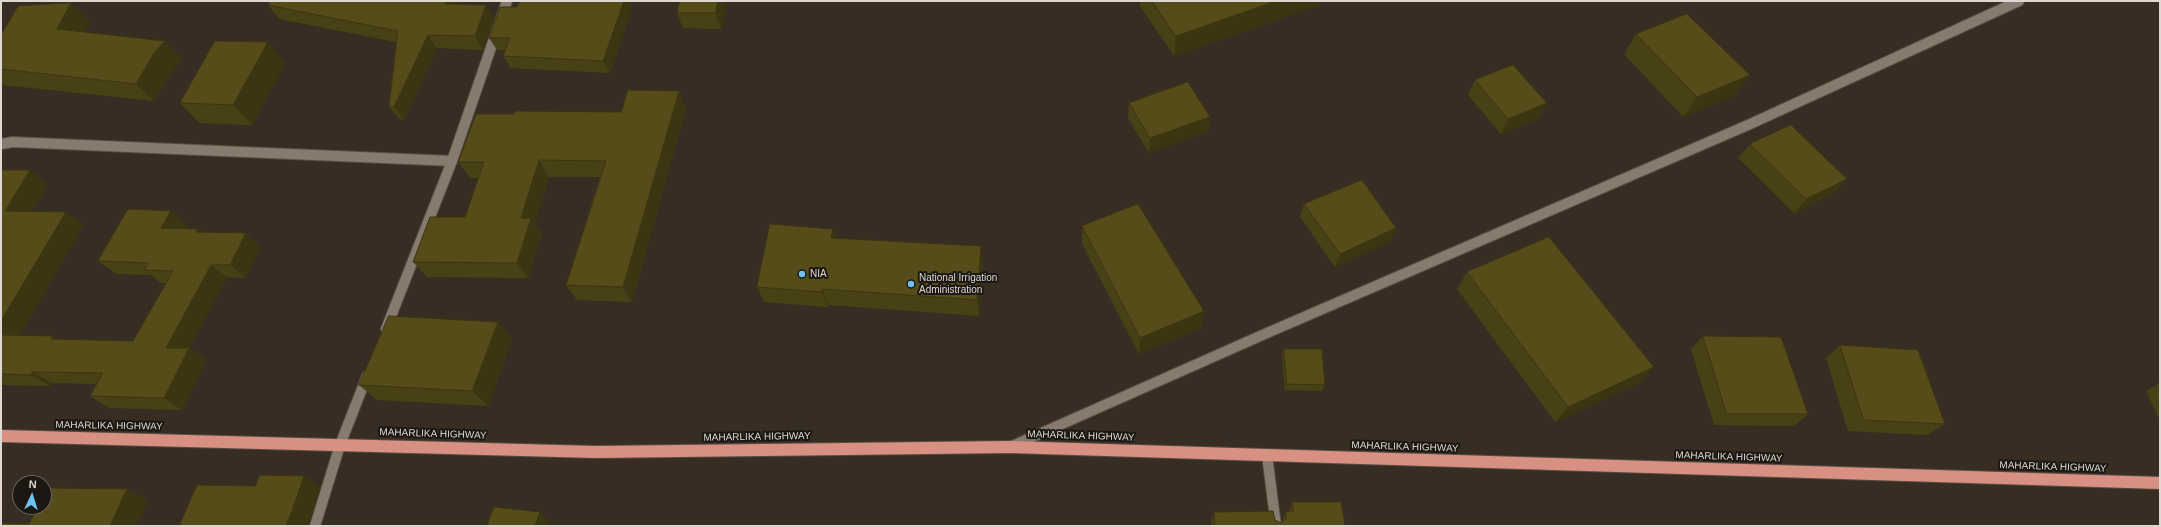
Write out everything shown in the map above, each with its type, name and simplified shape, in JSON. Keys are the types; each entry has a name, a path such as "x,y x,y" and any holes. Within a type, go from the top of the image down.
{"highway":[{"name":"MAHARLIKA HIGHWAY","path":"1,436 596,452 1010,447 2160,483"}],"street":[{"path":"383,336 452,161 507,1"},
{"path":"1010,447 1266,333 1748,125 2019,1"},
{"path":"1,144 28,143 452,161"},
{"path":"315,526 340,445 371,365"},
{"path":"1267,455 1276,526"}],"building":[{"path":"270,1 446,1 445,4 486,5 475,36 428,35 394,107 389,106 398,31 268,5"},
{"path":"520,1 624,1 603,61 503,56 510,38 489,38 500,7 517,7"},
{"path":"680,1 718,1 715,13 677,13"},
{"path":"1152,1 1276,1 1176,36"},
{"path":"71,3 57,29 165,41 154,53 136,84 1,69 1,35 18,6"},
{"path":"1687,14 1750,75 1697,97 1636,34"},
{"path":"215,41 268,42 233,105 180,103"},
{"path":"1513,65 1547,103 1508,119 1475,80"},
{"path":"1188,82 1210,117 1150,138 1129,103"},
{"path":"628,90 679,91 623,287 566,285 606,161 539,160 521,218 531,218 517,263 413,262 430,217 465,217 484,162 458,162 476,114 514,114 515,111 621,112"},
{"path":"1791,125 1847,179 1806,199 1750,144"},
{"path":"1,170 30,170 5,211 66,212 1,321"},
{"path":"1362,180 1396,228 1340,254 1304,204"},
{"path":"1138,204 1204,311 1140,338 1082,226"},
{"path":"128,209 171,211 161,228 197,229 196,232 246,233 230,265 211,265 166,348 189,348 164,398 90,396 103,373 32,372 31,375 1,374 1,335 53,336 51,339 133,341 173,271 144,270 148,263 98,261"},
{"path":"770,224 833,229 831,238 981,246 977,300 822,289 822,292 757,287"},
{"path":"1549,237 1654,367 1568,407 1467,272"},
{"path":"389,316 498,322 472,391 359,385"},
{"path":"1703,336 1781,337 1808,414 1727,414"},
{"path":"1840,345 1918,350 1945,424 1864,420"},
{"path":"1284,349 1322,349 1325,385 1287,384"},
{"path":"260,475 304,476 286,526 179,526 197,485 255,486"},
{"path":"52,488 127,489 110,526 1,526 1,523 29,524 34,515 52,515"},
{"path":"1292,502 1341,502 1345,526 1215,526 1214,512 1273,511 1275,520 1281,523 1286,519 1286,511 1293,511"},
{"path":"494,507 540,512 535,526 487,526"}],"place":[{"name":"NIA","path":"802,274"},
{"name":"National Irrigation Administration","path":"911,284"}]}
